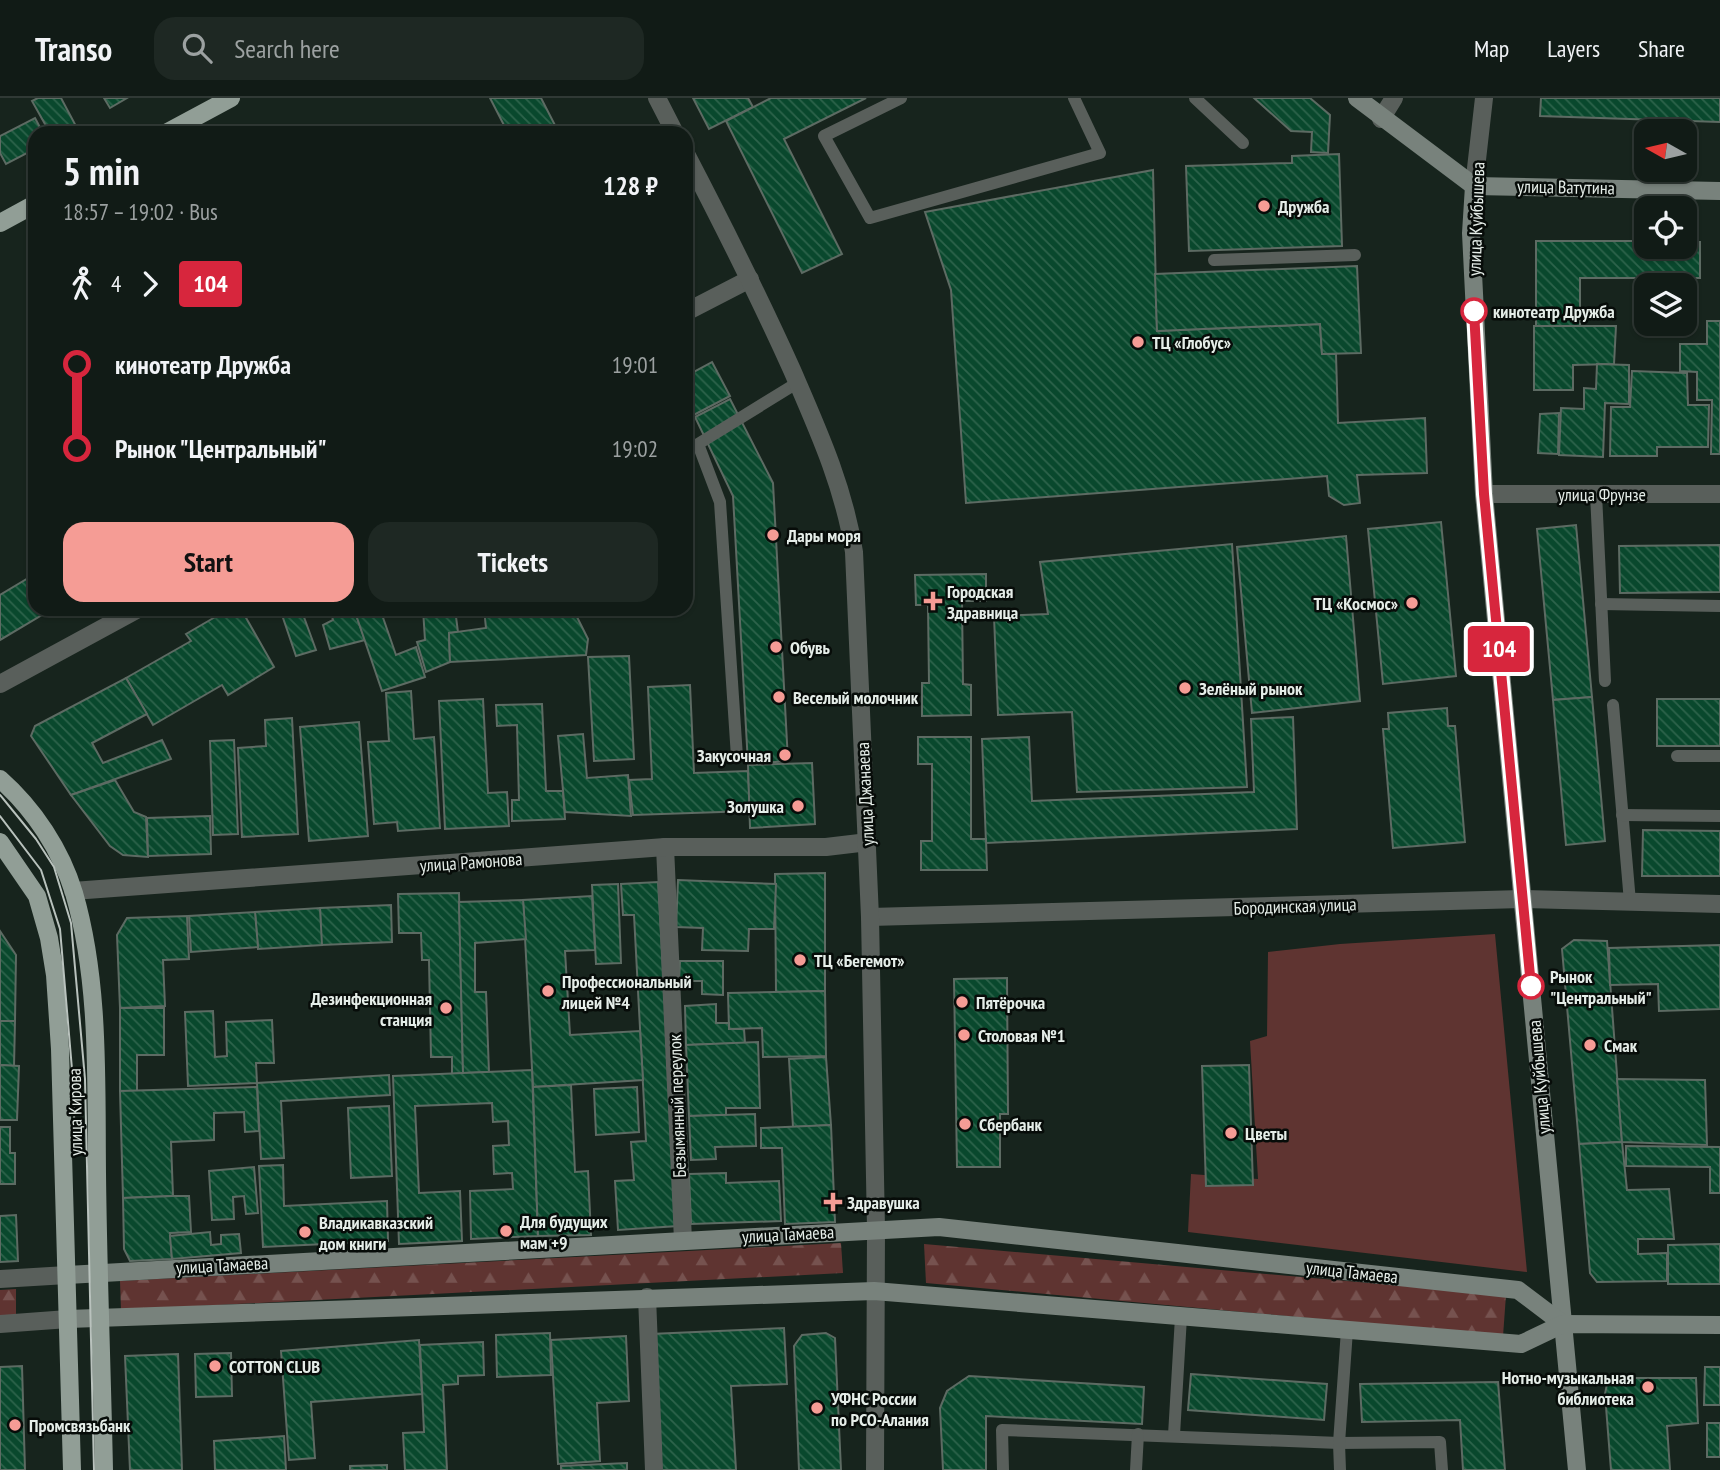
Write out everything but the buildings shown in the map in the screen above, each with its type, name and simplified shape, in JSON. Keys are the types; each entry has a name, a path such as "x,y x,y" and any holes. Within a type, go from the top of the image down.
{"main road":[{"path":"179,126 231,98"},
{"path":"1357,98 1381,119 1474,186"},
{"name":"улица Ватутина","path":"1474,186 1720,191"},
{"name":"улица Куйбышева","path":"1474,186 1471,233 1484,494 1577,1470"},
{"path":"0,223 28,208"},
{"name":"улица Кирова","path":"0,779 18,795 52,843 74,891 82,926 93,1019 104,1470"},
{"name":"улица Кирова","path":"0,842 37,896 50,938 61,1049 72,1470"},
{"name":"улица Тамаева","path":"67,1275 939,1227 1518,1290 1563,1324"},
{"path":"68,1320 647,1297 874,1291 1521,1344 1563,1324 1720,1325"}],"street":[{"path":"657,98 671,126"},
{"path":"1381,119 1394,98"},
{"name":"улица Куйбышева","path":"1474,186 1484,98"},
{"name":"улица Джанаева","path":"693,168 750,279 825,444 848,515 854,552 870,918 876,1229 874,1470"},
{"path":"693,308 750,279"},
{"name":"улица Фрунзе","path":"1484,494 1720,494"},
{"path":"0,684 125,616"},
{"name":"улица Рамонова","path":"74,891 666,847 826,847 868,842"},
{"name":"Безымянный переулок","path":"666,847 683,1240"},
{"name":"Бородинская улица","path":"870,918 1522,899 1720,904"},
{"name":"улица Тамаева","path":"0,1279 67,1275"},
{"path":"647,1297 654,1470"},
{"path":"0,1324 68,1320"}],"lane":[{"path":"901,98 824,136 870,218 1100,153 1074,98"},
{"path":"1195,98 1243,143"},
{"path":"1214,260 1355,255"},
{"path":"737,757 720,502 698,444 797,383"},
{"path":"1596,494 1605,681"},
{"path":"1601,604 1720,606"},
{"path":"1613,705 1630,902"},
{"path":"1677,756 1720,756"},
{"path":"1622,815 1720,816"},
{"path":"1174,1435 1181,1317"},
{"path":"1340,1470 1339,1443 1348,1330"},
{"path":"1003,1470 1002,1430 1339,1443 1440,1442 1442,1470"},
{"path":"1136,1470 1138,1434"}],"green space":[{"path":"1495,934 1527,1272 1188,1232 1191,1174 1258,1179 1250,1041 1267,1036 1268,952 1340,944"},
{"path":"841,1243 843,1273 121,1310 120,1281"},
{"path":"924,1244 1506,1295 1503,1336 926,1283"},
{"path":"16,1289 16,1317 0,1318 0,1290"}],"tram line":[{"path":"0,795 36,839 54,867 71,923 85,1079 94,1470"},
{"path":"0,816 41,870 60,929 73,1081 75,1145"}],"bus line":[{"name":"104","path":"1474,311 1484,494 1531,986"}],"place":[{"name":"Дружба","path":"1264,206"},
{"name":"кинотеатр Дружба","path":"1474,311"},
{"name":"ТЦ «Глобус»","path":"1138,342"},
{"name":"Дары моря","path":"773,535"},
{"name":"Городская Здравница","path":"933,601"},
{"name":"ТЦ «Космос»","path":"1412,603"},
{"name":"Обувь","path":"776,647"},
{"name":"Зелёный рынок","path":"1185,688"},
{"name":"Веселый молочник","path":"779,697"},
{"name":"Закусочная","path":"785,755"},
{"name":"Золушка","path":"798,806"},
{"name":"ТЦ «Бегемот»","path":"800,960"},
{"name":"Рынок \"Центральный\"","path":"1531,986"},
{"name":"Профессиональный лицей №4","path":"548,991"},
{"name":"Пятёрочка","path":"962,1002"},
{"name":"Дезинфекционная станция","path":"446,1008"},
{"name":"Столовая №1","path":"964,1035"},
{"name":"Смак","path":"1590,1045"},
{"name":"Сбербанк","path":"965,1124"},
{"name":"Цветы","path":"1231,1133"},
{"name":"Здравушка","path":"833,1202"},
{"name":"Для будущих мам +9","path":"506,1231"},
{"name":"Владикавказский дом книги","path":"305,1232"},
{"name":"COTTON CLUB","path":"215,1366"},
{"name":"Нотно-музыкальная библиотека","path":"1648,1387"},
{"name":"УФНС России по РСО-Алания","path":"817,1408"},
{"name":"Промсвязьбанк","path":"15,1425"}]}
